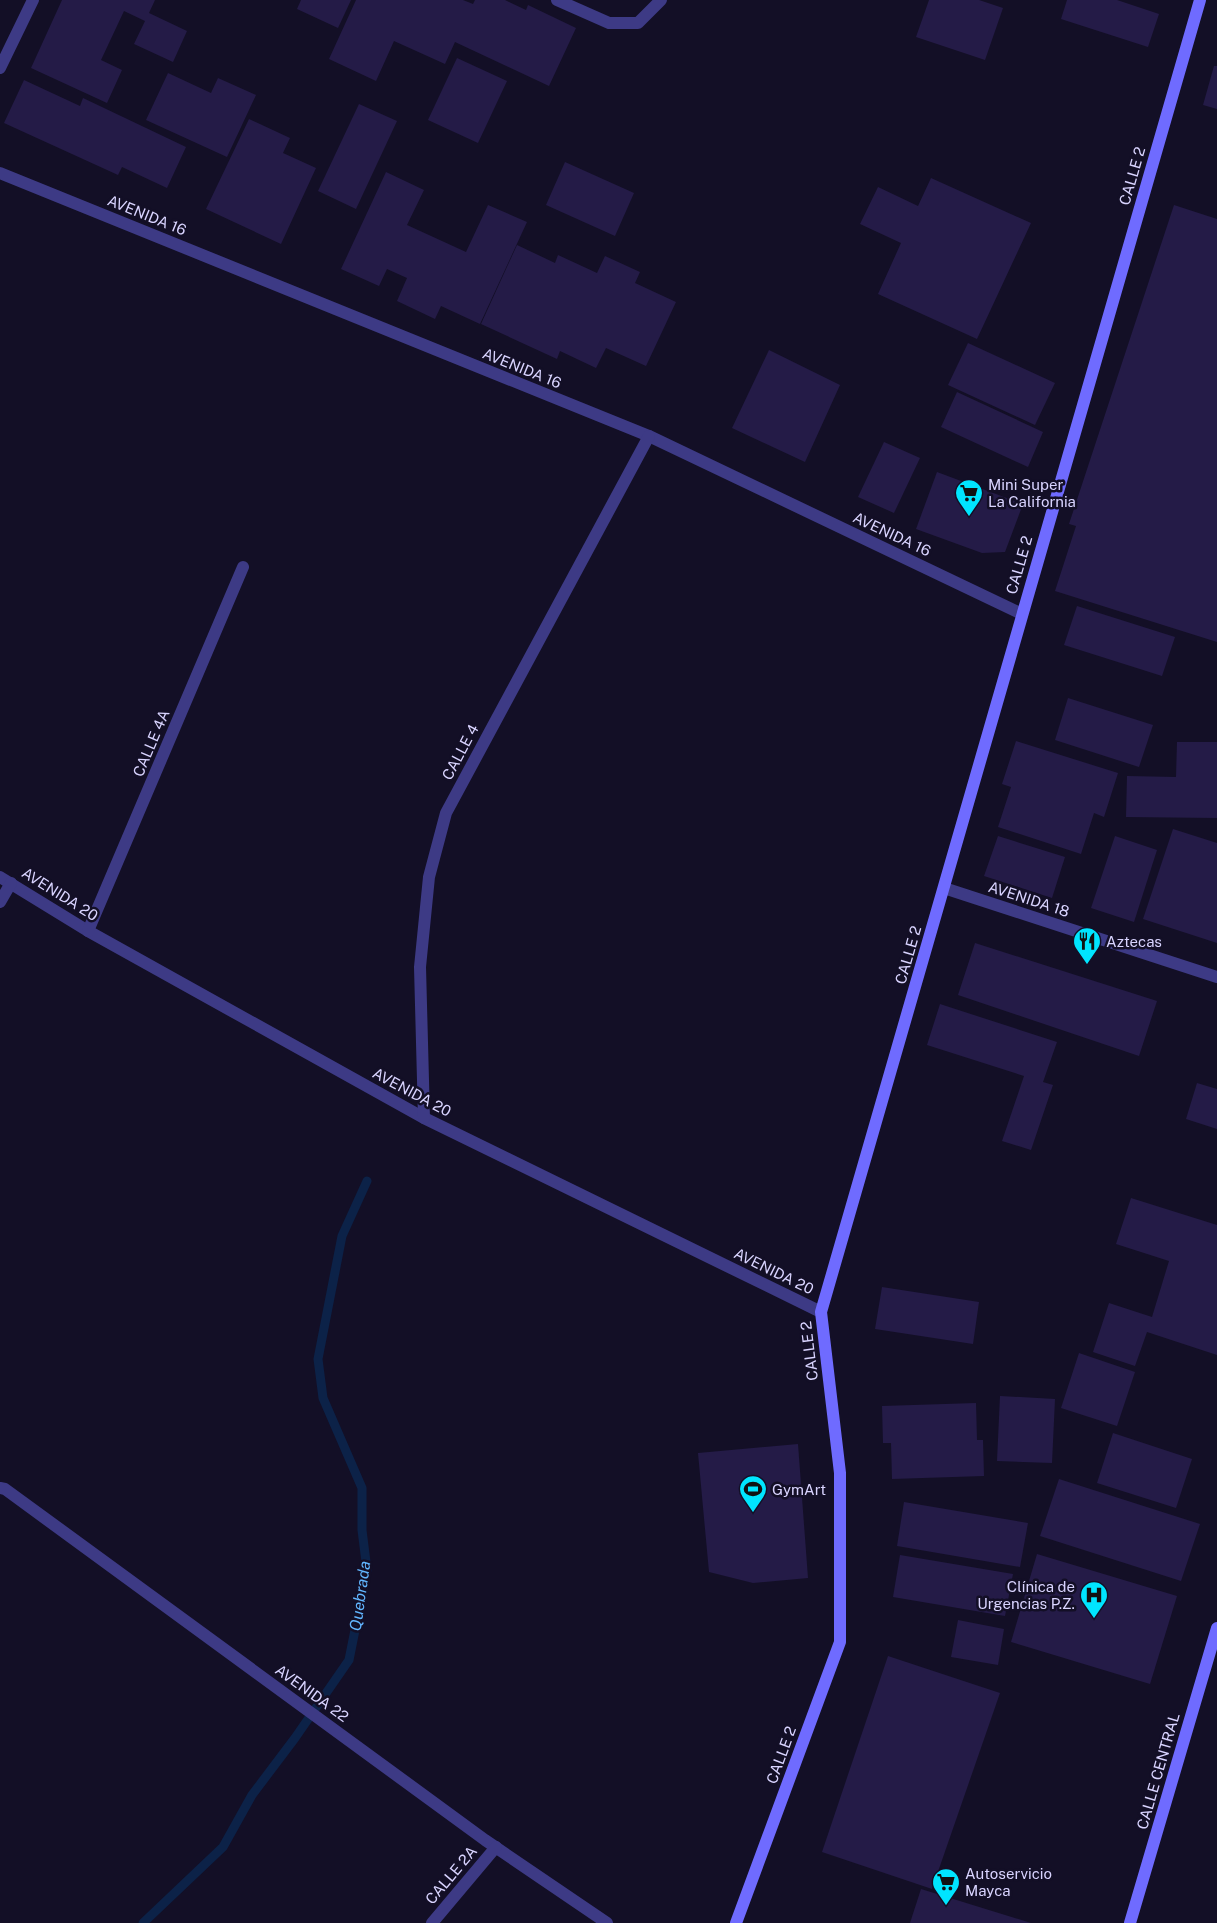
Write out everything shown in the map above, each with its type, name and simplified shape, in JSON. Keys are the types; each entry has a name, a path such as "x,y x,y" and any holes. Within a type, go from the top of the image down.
{"main road":[{"name":"CALLE 2","path":"736,1923 840,1642 840,1472 821,1312 1200,0"},
{"name":"CALLE CENTRAL","path":"1130,1923 1217,1628"}],"street":[{"path":"0,68 33,0"},
{"path":"557,0 609,23 638,23 661,0"},
{"name":"AVENIDA 16","path":"0,173 649,436 1022,614"},
{"name":"CALLE 4","path":"424,1118 420,966 429,877 446,813 649,436"},
{"name":"CALLE 4A","path":"88,931 243,567"},
{"path":"0,902 5,880"},
{"name":"AVENIDA 20","path":"5,880 88,931 424,1118 821,1312"},
{"name":"AVENIDA 18","path":"944,888 1217,977"},
{"name":"AVENIDA 22","path":"0,1488 5,1489 496,1847 607,1923"},
{"name":"CALLE 2A","path":"432,1923 496,1847"}],"building":[{"path":"62,0 155,0 149,13 187,31 173,62 134,44 145,21 124,11 101,60 122,70 107,103 31,68"},
{"path":"301,0 351,0 338,28 297,9"},
{"path":"356,0 463,0 473,4 475,0 505,0 526,10 528,5 576,28 549,86 455,42 445,64 394,41 376,81 329,59"},
{"path":"929,0 979,0 1003,8 985,60 916,37"},
{"path":"1067,0 1117,0 1159,14 1148,47 1061,19"},
{"path":"457,58 507,81 478,143 428,120"},
{"path":"1214,66 1217,66 1217,109 1203,105"},
{"path":"168,73 211,93 218,78 256,95 227,157 146,120"},
{"path":"24,80 80,106 83,98 186,147 167,188 122,167 118,175 4,123"},
{"path":"359,104 397,121 356,209 318,191"},
{"path":"249,119 290,138 283,153 316,168 281,244 206,209"},
{"path":"565,162 634,193 615,236 546,205"},
{"path":"386,172 424,190 407,225 466,252 488,205 527,222 480,324 441,306 435,319 397,301 407,278 387,269 379,286 341,269"},
{"path":"931,178 1031,223 977,339 878,294 901,243 860,224 878,187 918,206"},
{"path":"1174,205 1217,219 1217,642 1055,591 1076,526 1069,524"},
{"path":"517,245 555,263 558,255 597,273 605,256 640,272 635,283 676,302 646,366 606,348 596,368 560,351 557,359 481,324"},
{"path":"968,343 1055,383 1035,425 948,385"},
{"path":"769,350 840,385 805,462 732,428"},
{"path":"957,392 1043,432 1028,467 941,427"},
{"path":"884,442 920,458 894,513 858,497"},
{"name":"Mini Super La California","path":"937,472 1023,504 1005,552 982,553 916,529"},
{"path":"1077,606 1175,637 1162,676 1064,645"},
{"path":"1068,698 1153,725 1139,767 1055,740"},
{"path":"1016,741 1118,773 1104,817 1094,813 1081,854 998,827 1011,787 1002,784"},
{"path":"1177,742 1217,742 1217,818 1126,817 1127,776 1176,777"},
{"path":"1173,829 1217,843 1217,943 1143,919"},
{"path":"998,836 1065,857 1052,898 984,876"},
{"path":"1115,836 1157,850 1134,922 1091,908"},
{"path":"975,943 1157,1001 1139,1056 958,995"},
{"path":"940,1004 1057,1042 1043,1082 1053,1085 1031,1150 1002,1141 1024,1076 927,1045"},
{"path":"1197,1083 1217,1089 1217,1129 1186,1119"},
{"path":"1131,1198 1217,1225 1217,1355 1147,1332 1135,1366 1093,1352 1109,1303 1152,1317 1169,1261 1116,1244"},
{"path":"882,1287 979,1302 973,1344 875,1329"},
{"path":"1079,1353 1135,1372 1117,1426 1061,1408"},
{"path":"1000,1396 1055,1399 1052,1463 997,1461"},
{"path":"976,1403 977,1440 983,1440 984,1476 892,1479 891,1443 883,1443 882,1406"},
{"path":"1113,1433 1192,1459 1176,1508 1097,1483"},
{"name":"GymArt","path":"798,1444 808,1578 753,1583 709,1572 698,1453"},
{"path":"1059,1479 1200,1524 1181,1581 1040,1536"},
{"path":"904,1502 1028,1523 1020,1567 897,1546"},
{"name":"Clínica de Urgencias P.Z.","path":"1037,1554 1177,1596 1150,1684 1011,1642"},
{"path":"900,1555 1013,1574 1005,1616 893,1597"},
{"path":"958,1620 1004,1629 998,1665 951,1657"},
{"path":"888,1656 1000,1693 932,1889 822,1852"},
{"name":"Autoservicio Mayca","path":"921,1889 1031,1923 910,1923"}],"waterway":[{"name":"Quebrada","path":"143,1923 223,1847 252,1795 295,1738 349,1660 367,1570 362,1530 362,1488 323,1398 318,1359 342,1236 367,1181"}],"place":[{"name":"Mini Super La California","path":"969,517"},
{"name":"Aztecas","path":"1087,965"},
{"name":"GymArt","path":"753,1513"},
{"name":"Clínica de Urgencias P.Z.","path":"1094,1619"},
{"name":"Autoservicio Mayca","path":"946,1906"}]}
